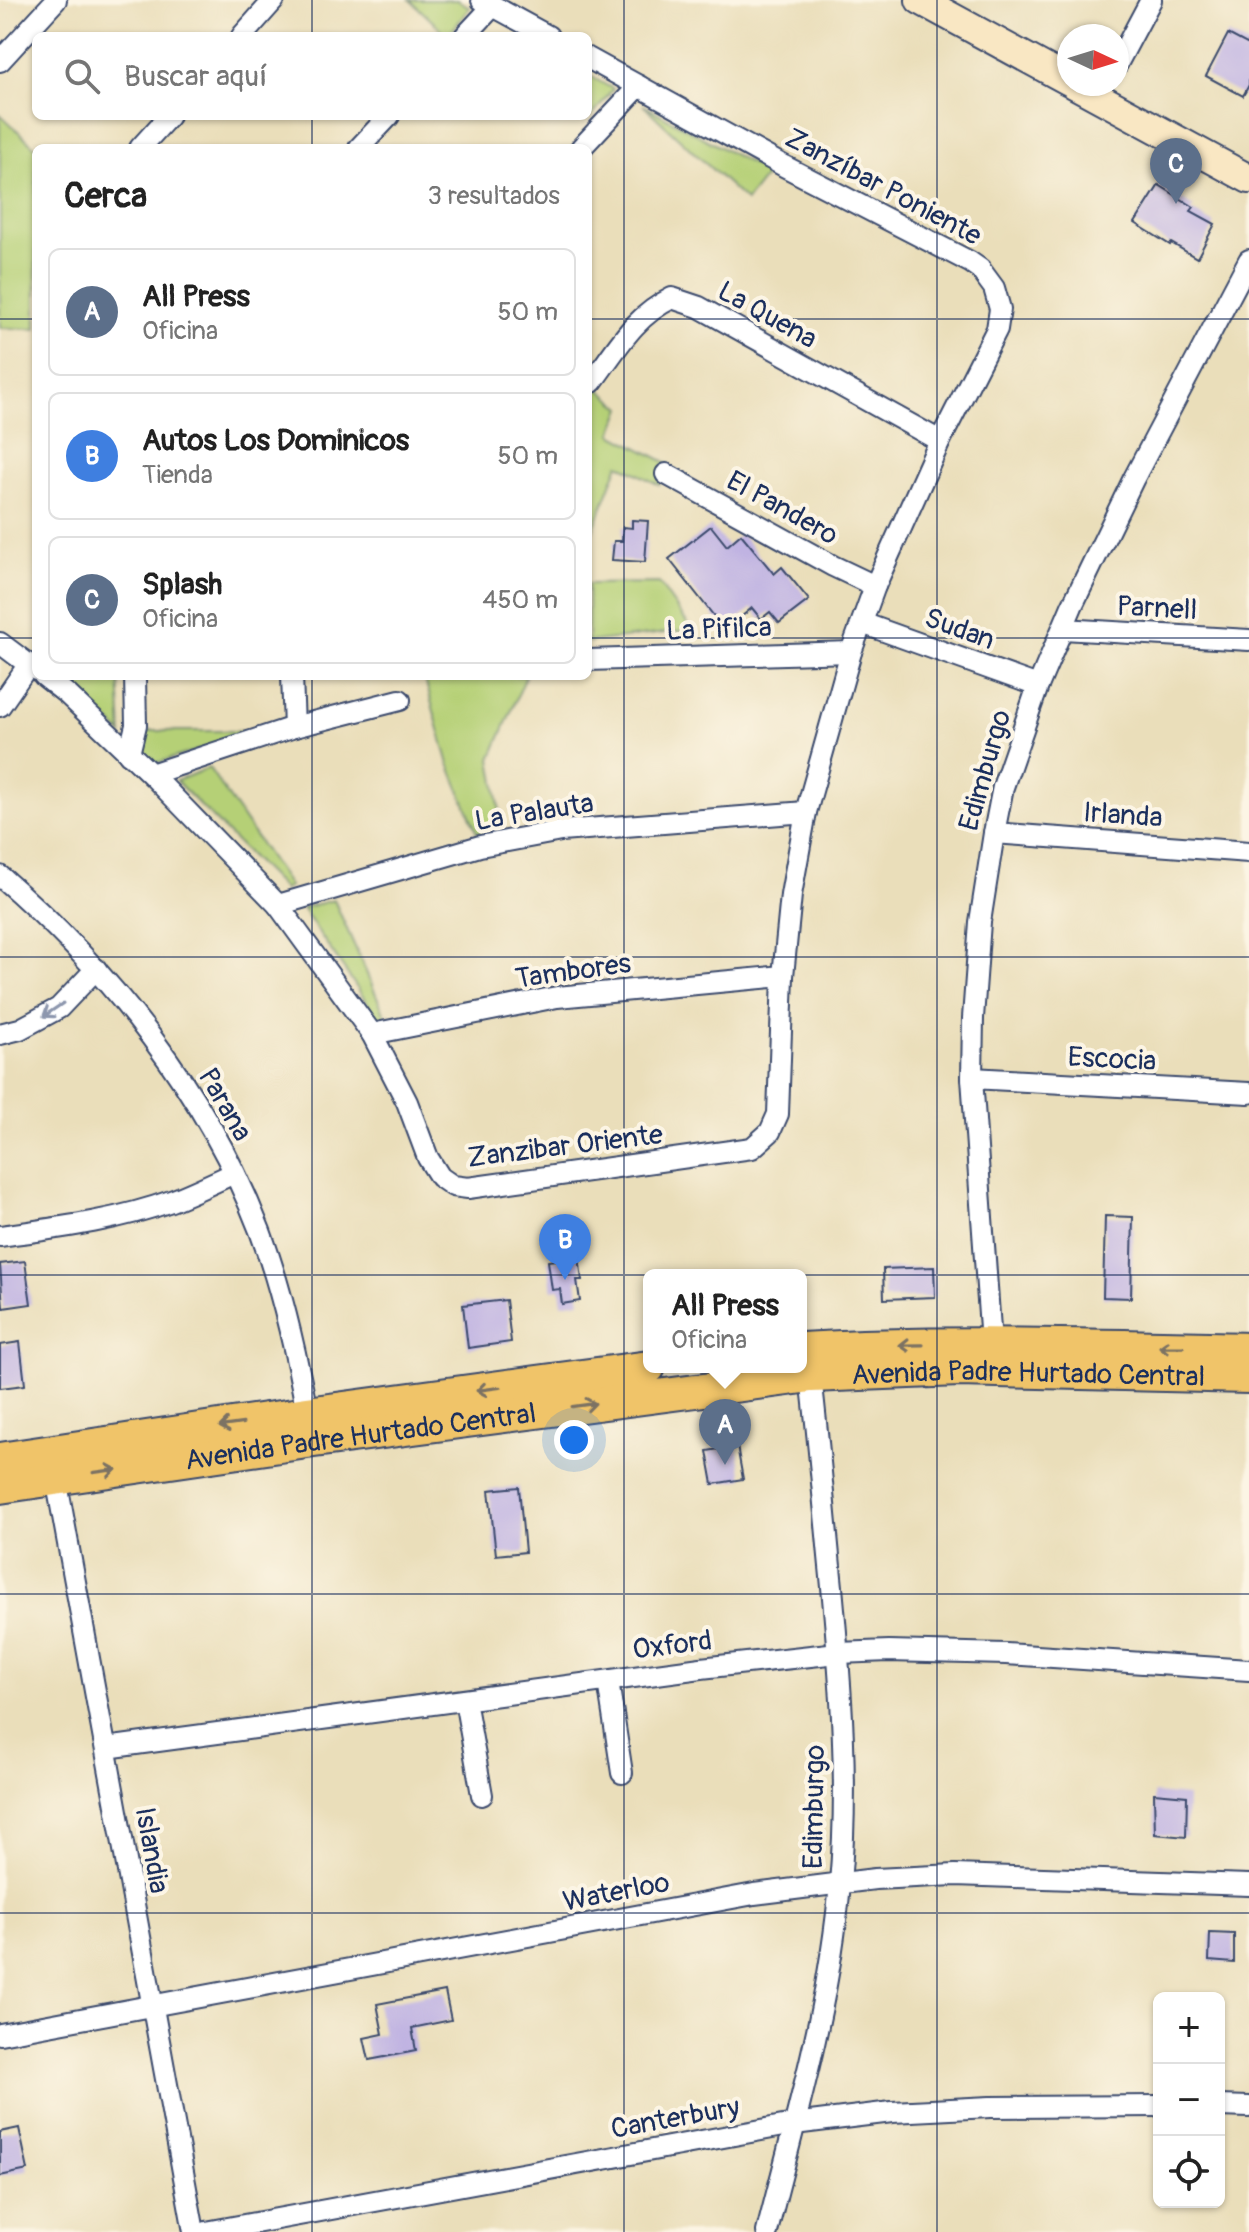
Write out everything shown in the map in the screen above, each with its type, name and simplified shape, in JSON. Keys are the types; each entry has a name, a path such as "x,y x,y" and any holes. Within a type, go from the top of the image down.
{"main road":[{"path":"920,0 1057,74"},
{"path":"1107,96 1249,179"},
{"name":"Avenida Padre Hurtado Central","path":"807,1362 862,1345 991,1343 1249,1349"},
{"name":"Avenida Padre Hurtado Central","path":"807,1362 959,1370 1249,1377"},
{"name":"Avenida Padre Hurtado Central","path":"0,1459 307,1413 643,1368"},
{"name":"Avenida Padre Hurtado Central","path":"0,1487 582,1405 749,1373"}],"street":[{"path":"0,61 56,0"},
{"path":"246,32 274,0"},
{"path":"1129,41 1151,0"},
{"path":"468,32 488,3 541,32"},
{"name":"Zanzíbar Poniente","path":"592,60 784,166 970,262 988,279 998,298 997,329 940,441 875,586 862,623"},
{"path":"585,144 639,86"},
{"path":"144,144 165,120"},
{"path":"363,144 385,120"},
{"name":"Edimburgo","path":"991,1343 972,1078 973,1018 980,922 1003,787 1038,686 1063,629 1134,478 1249,260"},
{"name":"La Quena","path":"592,382 638,320 672,298 699,307 940,441"},
{"name":"El Pandero","path":"666,474 875,586"},
{"name":"Zanzibar Oriente","path":"49,680 151,774 278,905 372,1034 407,1102 428,1158 440,1177 453,1186 468,1188 752,1148 770,1132 778,1114 783,976 791,895 806,812 862,623"},
{"name":"Sudan","path":"862,623 1038,686"},
{"name":"Parnell","path":"1063,629 1249,640"},
{"name":"Zanzibar Oriente","path":"0,643 32,667"},
{"name":"La Pifilca","path":"592,660 851,652"},
{"path":"0,706 32,674"},
{"path":"129,754 136,725 135,680"},
{"path":"292,680 294,727"},
{"path":"151,774 294,727 400,700"},
{"name":"La Palauta","path":"278,905 480,846 561,831 806,812"},
{"name":"Irlanda","path":"994,833 1249,852"},
{"name":"Parana","path":"0,876 96,969 157,1046 210,1130 234,1173 277,1281 307,1413"},
{"path":"0,1034 20,1029 59,1008 96,969"},
{"name":"Tambores","path":"372,1034 557,997 783,976"},
{"name":"Escocia","path":"972,1078 1249,1093"},
{"path":"0,1236 67,1227 135,1212 172,1201 234,1173"},
{"name":"Edimburgo","path":"767,2232 823,2003 841,1882 843,1762 838,1653 807,1371"},
{"name":"Islandia","path":"56,1478 194,2232"},
{"name":"Oxford","path":"106,1748 838,1653 993,1653 1249,1670"},
{"path":"608,1681 622,1773"},
{"path":"465,1700 482,1795"},
{"name":"Waterloo","path":"0,2034 754,1894 841,1882 955,1875 1249,1885"},
{"name":"Canterbury","path":"206,2232 794,2124 906,2111 1153,2106"},
{"path":"1225,2106 1249,2107"}],"green space":[{"path":"410,0 457,0 470,7 451,32 444,32"},
{"path":"592,77 613,89 592,116"},
{"path":"643,105 768,173 746,201"},
{"path":"0,114 32,144 32,329 0,328"},
{"path":"592,382 622,408 612,434 671,465 659,485 619,464 592,533"},
{"path":"659,583 692,630 592,642 592,584"},
{"path":"64,680 119,680 122,734"},
{"path":"425,680 524,680 491,759 502,823 477,833 448,761"},
{"path":"141,731 262,731 150,765 141,752"},
{"path":"209,768 289,886 284,890 176,781"},
{"path":"334,900 387,1019 379,1020 302,908"}],"building":[{"path":"1228,34 1249,45 1249,85 1243,96 1206,76"},
{"path":"1159,185 1194,207 1191,211 1215,224 1197,258 1135,223"},
{"path":"632,520 648,521 645,562 612,560 614,541 622,541 623,527 632,528"},
{"path":"711,526 727,546 741,534 774,574 782,567 809,600 779,623 770,612 761,619 752,608 725,630 669,559"},
{"path":"1105,1216 1133,1217 1131,1298 1103,1297"},
{"path":"579,1257 582,1280 577,1280 580,1301 562,1304 560,1289 552,1290 548,1261"},
{"path":"25,1261 31,1304 3,1308 0,1264"},
{"path":"934,1267 935,1297 884,1299 883,1269"},
{"path":"506,1300 511,1342 468,1348 463,1305"},
{"path":"20,1342 25,1385 0,1388 0,1345"},
{"path":"737,1446 743,1479 713,1484 707,1451"},
{"path":"519,1487 525,1552 496,1555 489,1490"},
{"path":"1154,1793 1187,1796 1186,1837 1155,1834"},
{"path":"1210,1933 1234,1934 1234,1963 1209,1961"},
{"path":"445,1991 451,2020 412,2028 416,2051 369,2060 364,2038 383,2034 377,2004"},
{"path":"19,2128 28,2170 0,2176 0,2132"}],"place":[{"name":"Splash","path":"1176,204"},
{"name":"Autos Los Dominicos","path":"565,1280"},
{"name":"All Press","path":"725,1465"}]}
